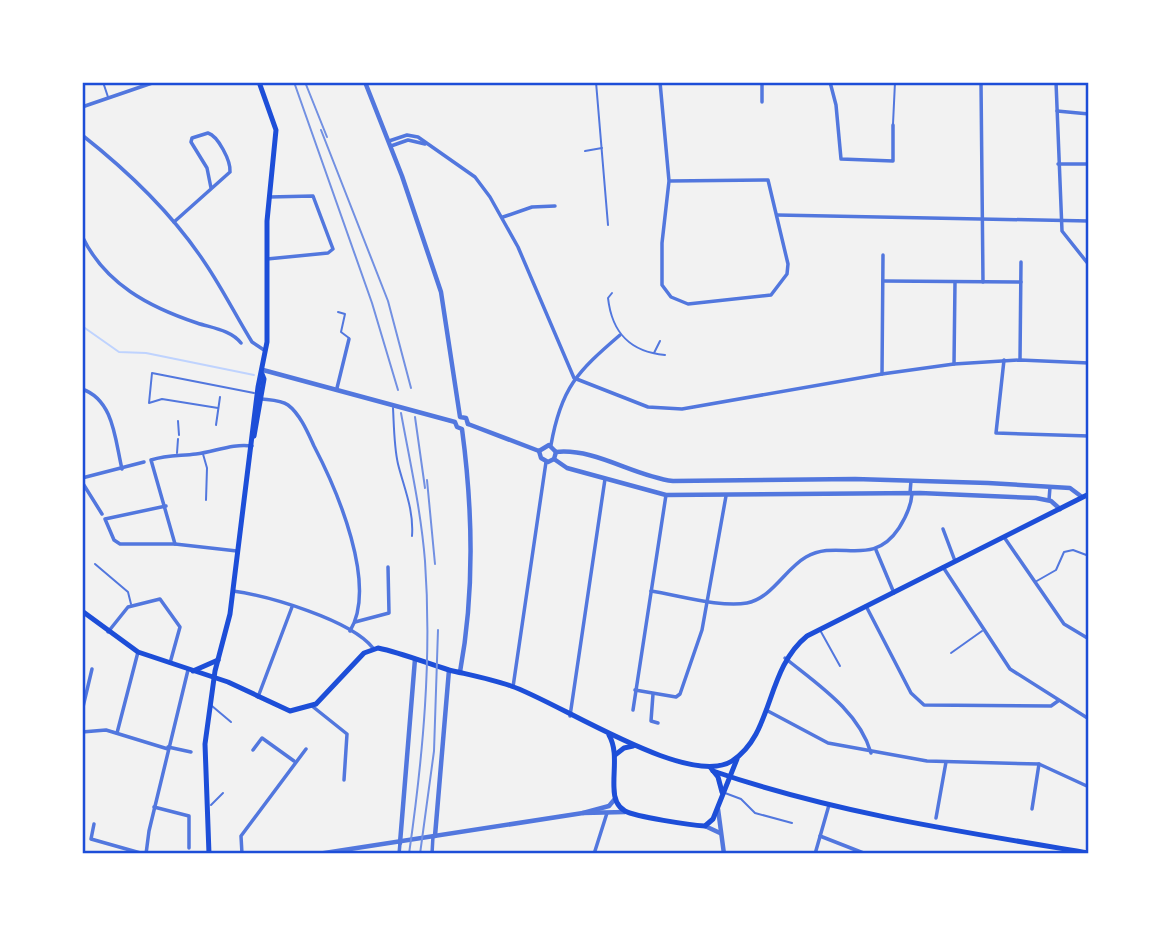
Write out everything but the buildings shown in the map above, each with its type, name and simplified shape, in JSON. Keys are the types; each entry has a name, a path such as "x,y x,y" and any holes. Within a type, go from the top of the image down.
{"main road":[{"path":"209,854 205,752 214,678 233,591 266,350 266,259 276,130 259,82"},
{"path":"609,735 614,756 614,800 625,812 705,826 713,819 729,776 766,710 785,658 796,645 820,629 1085,496"},
{"path":"82,611 138,652 214,678 290,710 312,706 364,653 373,648 513,687 633,746 829,805 1089,853"},
{"path":"190,670 218,660"},
{"path":"614,756 621,749 633,746"},
{"path":"711,769 729,763 741,752"},
{"path":"711,769 722,792"}],"street":[{"path":"82,107 155,82"},
{"path":"365,82 390,144 441,292 460,416 455,422"},
{"path":"660,82 669,181 661,281 671,297 688,304 771,295 787,274 788,264 768,180 669,181"},
{"path":"762,82 762,102"},
{"path":"830,82 841,159 893,161 893,125"},
{"path":"981,82 983,282"},
{"path":"1056,82 1061,221 1065,236 1089,265"},
{"path":"1057,111 1089,114"},
{"path":"174,222 225,178 231,164 215,136 208,133 192,138 191,142 207,168 211,188"},
{"path":"82,135 134,178 174,222 205,263 254,345 266,350"},
{"path":"390,144 412,135 475,177 503,217 574,378 648,407 682,409 954,364 1004,360 1089,363"},
{"path":"1058,164 1089,164"},
{"path":"266,259 332,251 313,196 269,197"},
{"path":"503,217 532,207 555,206"},
{"path":"777,215 1089,221"},
{"path":"82,236 101,267 131,293 171,314 240,341"},
{"path":"882,374 883,255"},
{"path":"1020,360 1021,261"},
{"path":"883,281 1021,282"},
{"path":"954,364 955,282"},
{"path":"551,446 565,394 574,378 620,335"},
{"path":"337,388 349,339"},
{"path":"1004,360 996,433 1089,436"},
{"path":"263,372 393,403 455,422 457,427 463,429"},
{"path":"82,389 100,399 107,408 122,469"},
{"path":"259,396 282,402 290,408 313,444 341,503 351,536 359,587 355,622 350,631"},
{"path":"460,416 466,418 468,424"},
{"path":"460,672 469,613 472,550 463,429 468,424"},
{"path":"468,424 539,451"},
{"path":"175,544 151,460 177,453 203,453 237,445 253,446"},
{"path":"539,451 544,446 551,446"},
{"path":"551,446 556,452"},
{"path":"539,451 541,458 546,461 554,459"},
{"path":"554,459 556,452"},
{"path":"556,452 581,452 646,476 673,481 913,481 1073,488 1085,496"},
{"path":"554,459 562,467 666,495 913,494 1049,500 1060,509"},
{"path":"513,687 546,461"},
{"path":"144,462 82,480 114,540 120,544 175,544 239,551"},
{"path":"570,716 605,479"},
{"path":"651,591 750,603 765,595 792,568 811,554 876,550 900,526 910,508 913,481"},
{"path":"1049,500 1050,487"},
{"path":"633,710 666,495"},
{"path":"635,690 653,694 680,694 700,636 726,496"},
{"path":"103,516 166,506"},
{"path":"943,528 955,561"},
{"path":"1004,537 1063,624 1089,639"},
{"path":"876,550 894,593"},
{"path":"355,622 391,611 388,567"},
{"path":"943,567 1010,669 1089,719"},
{"path":"233,591 262,596 292,607 350,631 373,648"},
{"path":"108,632 132,605 160,599 176,620 180,632 170,665"},
{"path":"866,606 911,693 924,705 1051,706 1058,701"},
{"path":"258,697 292,607"},
{"path":"117,733 138,652"},
{"path":"785,658 839,703 867,739 871,753"},
{"path":"399,854 403,842 416,659"},
{"path":"432,854 446,668"},
{"path":"82,711 92,669"},
{"path":"94,824 91,839 145,854 174,714 190,670"},
{"path":"653,694 649,714 651,721 658,723"},
{"path":"312,706 347,734 344,780"},
{"path":"766,710 809,736 871,753 946,762 1039,764 1089,787"},
{"path":"82,732 106,730 191,752"},
{"path":"253,750 262,738 294,761"},
{"path":"242,854 241,836 294,761 306,749"},
{"path":"936,818 946,762"},
{"path":"1031,809 1039,764"},
{"path":"318,854 583,813 609,806 614,800"},
{"path":"815,854 829,805"},
{"path":"155,807 189,816 190,848"},
{"path":"718,808 724,854"},
{"path":"583,813 625,812"},
{"path":"594,854 607,813"},
{"path":"705,826 715,828 722,837"},
{"path":"820,836 866,854"}],"lane":[{"path":"103,82 108,98"},
{"path":"596,82 608,225"},
{"path":"893,125 895,82"},
{"path":"585,150 603,147"},
{"path":"612,293 608,296 612,319 620,335 631,346 665,355"},
{"path":"338,312 345,314 341,332 349,339"},
{"path":"240,341 248,335"},
{"path":"654,354 660,341"},
{"path":"218,408 162,399 149,403 152,373 259,396"},
{"path":"216,425 220,397"},
{"path":"393,403 396,453 413,522 412,536"},
{"path":"178,421 179,435"},
{"path":"177,453 178,439"},
{"path":"203,453 207,468 206,500"},
{"path":"1034,582 1056,570 1064,552 1073,550 1089,556"},
{"path":"95,564 128,592 132,605"},
{"path":"820,629 840,666"},
{"path":"951,653 983,631"},
{"path":"211,705 231,722"},
{"path":"722,792 741,799 755,813 792,823"},
{"path":"206,805 215,804 223,793"},
{"path":"934,826 936,818"}],"waterway":[{"path":"82,326 119,352 146,353 254,375"}],"railway":[{"path":"294,82 372,303 398,390"},
{"path":"305,82 327,137"},
{"path":"321,130 388,301 411,388"},
{"path":"401,413 421,524 427,598 425,708 409,854"},
{"path":"415,417 425,488"},
{"path":"427,480 435,564"},
{"path":"420,854 434,751 438,630"}]}
